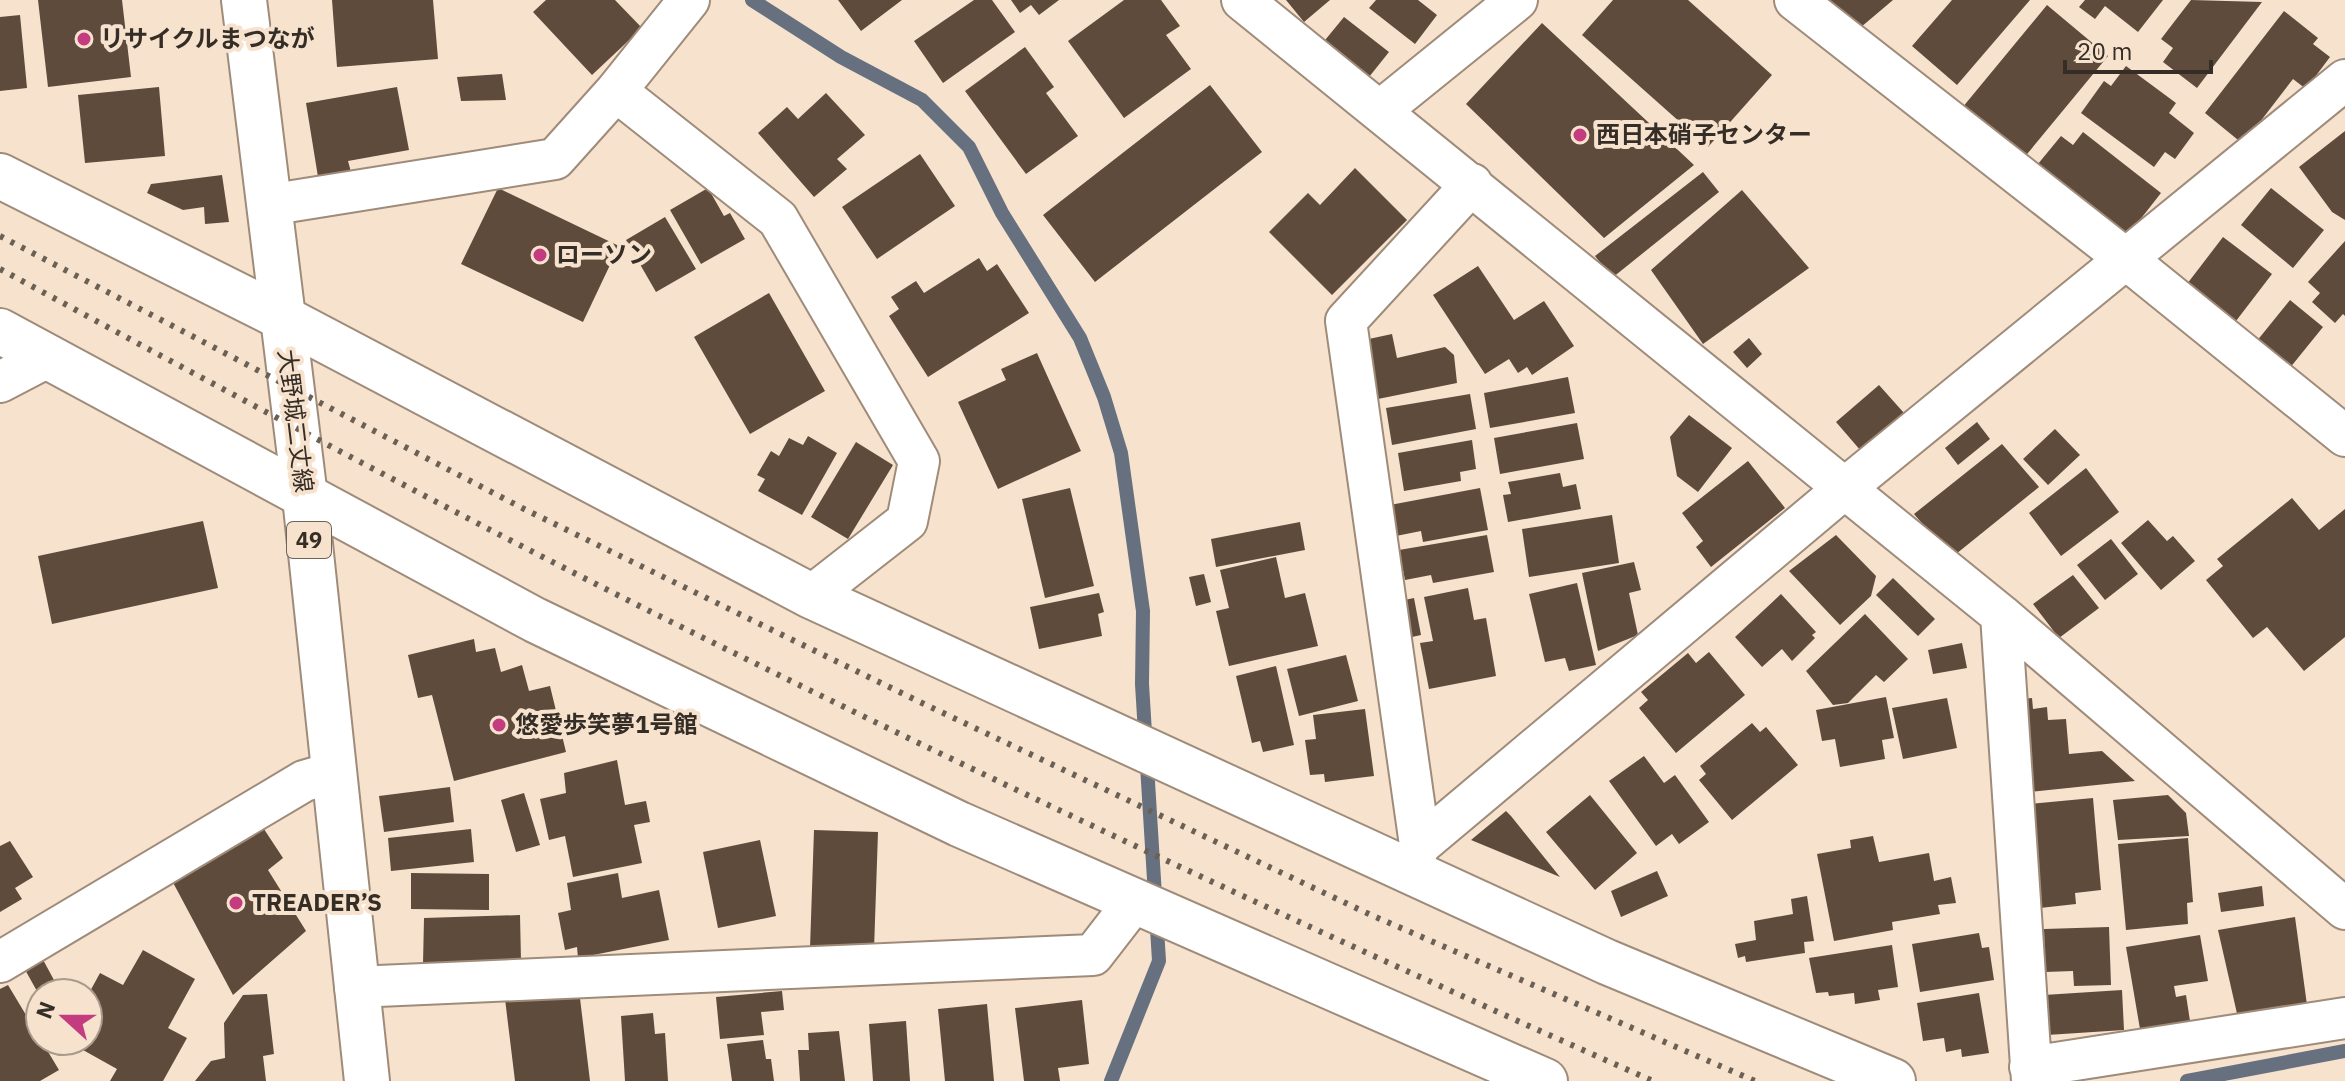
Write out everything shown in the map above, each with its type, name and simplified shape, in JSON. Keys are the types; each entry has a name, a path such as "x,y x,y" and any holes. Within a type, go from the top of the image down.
{"street":[{"name":"大野城二丈線","path":"244,0 305,497 367,1081"},
{"path":"268,205 555,159 616,91 689,0"},
{"path":"1242,0 2001,615 2345,909"},
{"path":"1381,110 1517,0"},
{"path":"1795,0 2126,259 2345,436"},
{"path":"1414,858 1845,488 2345,80"},
{"path":"616,91 778,219 919,461 907,521 811,596"},
{"path":"0,176 283,318 811,596 1244,797 1414,858 1607,962 1893,1081"},
{"path":"1414,858 1346,321 1472,184"},
{"path":"0,331 564,634 945,817 1545,1081"},
{"path":"0,382 46,358"},
{"path":"2001,615 2031,1074 2345,1018"},
{"path":"0,962 304,781 335,772"},
{"path":"355,987 1093,955 1134,902"}],"building":[{"name":"リサイクルまつなが","path":"38,0 122,0 131,77 48,87"},
{"path":"332,0 433,0 438,59 337,67"},
{"path":"546,0 615,0 642,28 592,75 533,12"},
{"path":"838,0 902,0 861,31"},
{"path":"974,0 992,0 1015,32 943,83 914,41"},
{"path":"1011,0 1059,0 1039,15 1031,5 1020,13"},
{"path":"1124,0 1161,0 1180,26 1166,35 1191,69 1124,118 1068,41"},
{"path":"1286,0 1330,0 1304,22"},
{"path":"1376,0 1418,0 1437,15 1415,44 1369,8"},
{"path":"1613,0 1688,0 1772,75 1708,147 1582,35"},
{"path":"1827,0 1893,0 1854,33"},
{"path":"1952,0 2030,0 1957,85 1912,46"},
{"path":"2085,0 2163,0 2138,32 2105,6 2095,19 2079,7"},
{"path":"2191,0 2262,2 2197,88 2163,62 2173,48 2161,39"},
{"path":"2047,5 2108,56 2023,159 1962,108"},
{"path":"2284,11 2318,38 2313,44 2330,57 2306,89 2293,79 2243,144 2205,113"},
{"path":"20,15 27,88 0,91 0,17"},
{"path":"1344,17 1389,52 1365,82 1321,45"},
{"name":"西日本硝子センター","path":"1542,23 1694,165 1604,238 1466,104"},
{"path":"1025,47 1054,87 1046,93 1078,136 1026,174 965,91"},
{"path":"2126,66 2176,103 2169,113 2194,133 2175,159 2165,152 2154,167 2081,113 2104,81 2111,86"},
{"path":"502,74 506,100 461,101 457,77"},
{"path":"1210,85 1262,152 1095,282 1043,215"},
{"path":"159,87 165,156 85,163 78,95"},
{"path":"397,87 409,150 348,161 351,172 318,177 306,103"},
{"path":"826,93 865,135 837,159 847,169 814,197 758,133 787,107 798,119"},
{"path":"2345,131 2345,220 2332,212 2299,167"},
{"path":"2083,132 2161,193 2121,244 2033,170 2061,136 2073,145"},
{"path":"920,154 955,206 877,259 842,207"},
{"path":"1355,168 1407,220 1332,295 1269,232 1308,193 1320,205"},
{"path":"1703,172 1719,192 1612,278 1595,256"},
{"path":"222,175 229,222 205,224 204,207 183,210 147,193 151,184"},
{"name":"ローソン","path":"498,188 619,246 583,322 461,264"},
{"path":"708,188 724,216 730,213 745,239 701,264 670,210"},
{"path":"2271,188 2324,230 2293,268 2241,225"},
{"path":"1742,190 1809,268 1703,344 1651,270"},
{"path":"665,217 696,269 656,292 626,240"},
{"path":"2223,237 2272,274 2236,321 2187,284"},
{"path":"2345,241 2345,316 2343,314 2335,323 2312,302 2320,293 2308,282"},
{"path":"979,258 987,271 997,264 1029,313 928,377 889,316 899,309 891,297 916,281 924,293"},
{"path":"1478,266 1514,320 1544,301 1574,346 1532,375 1527,367 1518,373 1509,359 1485,374 1433,295"},
{"path":"769,293 825,391 750,434 694,337"},
{"path":"2290,300 2323,327 2289,369 2256,342"},
{"path":"1392,334 1397,358 1445,347 1454,355 1457,383 1368,401 1355,342"},
{"path":"1749,338 1762,354 1747,368 1733,352"},
{"path":"1037,353 1081,451 998,489 958,402 1006,380 1001,369"},
{"path":"1568,377 1575,413 1490,428 1484,393"},
{"path":"1879,385 1904,413 1861,451 1836,422"},
{"path":"1470,394 1476,429 1392,445 1386,408"},
{"path":"1689,415 1732,448 1698,492 1677,476 1670,437"},
{"path":"1977,422 1990,439 1958,465 1945,448"},
{"path":"1577,423 1584,459 1500,474 1494,438"},
{"path":"2055,429 2080,455 2048,485 2023,459"},
{"path":"808,436 837,453 802,515 758,491 765,479 757,475 771,451 779,456 789,438 803,445"},
{"path":"1472,440 1476,469 1460,472 1461,481 1404,491 1398,453"},
{"path":"856,442 893,465 848,539 811,517"},
{"path":"2002,444 2039,487 1956,554 1943,548 1914,514"},
{"path":"1748,461 1785,508 1711,567 1696,547 1703,541 1682,513"},
{"path":"2086,468 2119,512 2061,556 2029,513"},
{"path":"1560,473 1563,487 1576,484 1581,509 1508,522 1503,495 1511,494 1508,482"},
{"path":"1070,488 1094,586 1045,598 1022,499"},
{"path":"1480,488 1488,530 1423,542 1421,531 1396,536 1390,505"},
{"path":"2292,498 2319,530 2345,509 2345,637 2304,671 2267,627 2253,638 2206,580 2223,566 2217,559"},
{"path":"1612,515 1619,563 1529,577 1522,529"},
{"path":"2148,520 2167,541 2173,536 2195,561 2161,590 2121,543"},
{"path":"203,521 218,588 52,624 38,556"},
{"path":"1300,522 1305,550 1216,567 1211,539"},
{"path":"1487,535 1494,572 1433,583 1431,575 1405,580 1399,550"},
{"path":"1836,535 1876,576 1871,596 1840,625 1789,571"},
{"path":"2111,539 2138,574 2105,600 2077,565"},
{"path":"1276,557 1285,598 1305,593 1318,646 1229,666 1216,611 1229,608 1220,570"},
{"path":"1634,562 1641,590 1629,593 1638,635 1598,651 1582,573"},
{"path":"1204,574 1211,602 1196,606 1189,577"},
{"path":"2073,575 2099,608 2059,638 2033,604"},
{"path":"1893,578 1935,619 1918,636 1876,595"},
{"path":"1577,583 1596,665 1569,671 1565,658 1545,662 1529,594"},
{"path":"1468,588 1474,620 1486,618 1496,676 1429,689 1420,643 1433,641 1424,597"},
{"path":"1099,593 1104,612 1098,614 1102,636 1039,649 1030,607"},
{"path":"1781,594 1816,632 1812,635 1815,638 1792,661 1782,649 1762,667 1735,637"},
{"path":"1414,598 1421,635 1403,639 1395,602"},
{"path":"1865,614 1908,659 1884,682 1876,675 1848,703 1833,705 1806,671"},
{"name":"悠愛歩笑夢1号館","path":"474,639 476,652 495,648 501,672 522,665 529,691 550,686 566,752 454,781 432,695 418,698 408,655"},
{"path":"1962,643 1967,668 1933,674 1928,650"},
{"path":"1709,652 1745,695 1676,753 1639,708 1648,700 1641,692 1688,653 1696,663"},
{"path":"1346,655 1358,701 1299,716 1287,669"},
{"path":"1276,666 1294,745 1263,752 1260,741 1252,743 1236,676"},
{"path":"1886,697 1894,738 1882,740 1885,759 1840,767 1835,739 1822,741 1816,710"},
{"path":"1947,698 1957,748 1903,759 1892,708"},
{"path":"2032,698 2033,709 2047,707 2048,720 2066,719 2069,754 2102,751 2135,781 2021,793 2013,700"},
{"path":"1365,709 1374,776 1325,782 1324,774 1310,775 1305,740 1316,739 1313,715"},
{"path":"1752,723 1760,732 1766,727 1798,765 1732,820 1699,780 1706,774 1700,766"},
{"path":"1644,756 1664,783 1675,775 1709,822 1679,844 1672,834 1656,846 1609,781"},
{"path":"617,760 625,805 646,801 650,822 634,825 642,863 573,877 565,836 549,840 540,799 566,793 564,773"},
{"path":"450,787 454,822 384,832 379,796"},
{"path":"524,793 540,845 516,852 501,800"},
{"path":"1590,795 1637,853 1595,890 1546,832"},
{"path":"2168,795 2186,813 2189,836 2118,840 2113,800"},
{"path":"2093,798 2101,890 2075,893 2076,904 2040,908 2029,804"},
{"path":"1506,811 1511,816 1560,877 1471,840"},
{"name":"TREADER’S","path":"260,823 283,858 268,870 306,931 233,995 169,875"},
{"path":"471,829 474,862 391,871 388,838"},
{"path":"814,830 878,832 874,950 810,948"},
{"path":"1873,836 1879,862 1929,853 1934,881 1951,877 1956,903 1938,905 1940,914 1892,922 1893,930 1834,941 1817,854 1851,848 1850,840"},
{"path":"2188,838 2193,902 2187,903 2188,924 2126,930 2118,844"},
{"path":"760,840 776,916 718,928 703,852"},
{"path":"10,841 33,877 15,888 22,899 0,912 0,846"},
{"path":"1657,871 1668,896 1621,917 1611,891"},
{"path":"411,873 489,874 489,910 411,909"},
{"path":"618,873 622,898 659,890 669,940 578,958 577,947 565,950 558,913 571,910 567,883"},
{"path":"2262,886 2264,906 2221,912 2218,893"},
{"path":"1807,896 1814,941 1804,942 1805,953 1746,962 1745,956 1738,958 1735,944 1756,940 1754,921 1793,914 1791,899"},
{"path":"520,915 521,961 423,964 424,918"},
{"path":"2295,917 2307,1005 2238,1018 2218,930"},
{"path":"2109,927 2111,985 2074,986 2073,971 2045,972 2044,929"},
{"path":"1979,933 1982,948 1989,947 1994,980 1920,992 1912,944"},
{"path":"2200,935 2208,981 2174,986 2176,997 2186,995 2190,1021 2140,1029 2126,947"},
{"path":"1892,945 1898,987 1878,990 1880,1000 1855,1004 1854,993 1829,996 1828,992 1816,993 1809,958"},
{"path":"143,950 195,979 168,1028 187,1038 163,1081 110,1081 117,1069 96,1057 104,1057 104,977 98,977 100,973 123,985"},
{"path":"41,956 52,977 29,977 23,966"},
{"path":"8,985 24,1012 24,1057 51,1057 59,1070 40,1081 0,1081 0,989"},
{"path":"579,990 590,1081 515,1081 505,999"},
{"path":"2122,990 2124,1030 2047,1035 2044,995"},
{"path":"782,991 784,1010 761,1012 764,1035 720,1039 716,997"},
{"path":"1979,993 1989,1053 1962,1057 1961,1049 1946,1052 1944,1038 1923,1041 1917,1003"},
{"path":"267,994 274,1054 263,1056 266,1081 195,1081 211,1061 225,1058 224,1023 243,995"},
{"path":"1082,1000 1089,1064 1058,1068 1060,1081 1024,1081 1015,1008"},
{"path":"987,1004 994,1081 945,1081 938,1009"},
{"path":"653,1013 655,1034 665,1033 668,1081 625,1081 621,1016"},
{"path":"906,1021 910,1081 873,1081 869,1024"},
{"path":"839,1031 845,1081 800,1081 798,1050 809,1050 808,1033"},
{"path":"763,1040 766,1059 771,1059 774,1081 732,1081 727,1044"}],"waterway":[{"path":"752,0 841,57 922,100 969,147 1002,213 1080,338 1104,397 1121,453 1143,611 1142,684 1159,961 1111,1081"},
{"path":"2187,1081 2345,1051"}],"railway":[{"path":"0,236 528,511 922,703 1371,915 1755,1081"},
{"path":"0,269 449,509 722,647 1185,869 1653,1081"}],"place":[{"name":"リサイクルまつなが","path":"84,39"},
{"name":"西日本硝子センター","path":"1580,135"},
{"name":"ローソン","path":"540,255"},
{"name":"悠愛歩笑夢1号館","path":"499,725"},
{"name":"TREADER’S","path":"236,903"}]}
